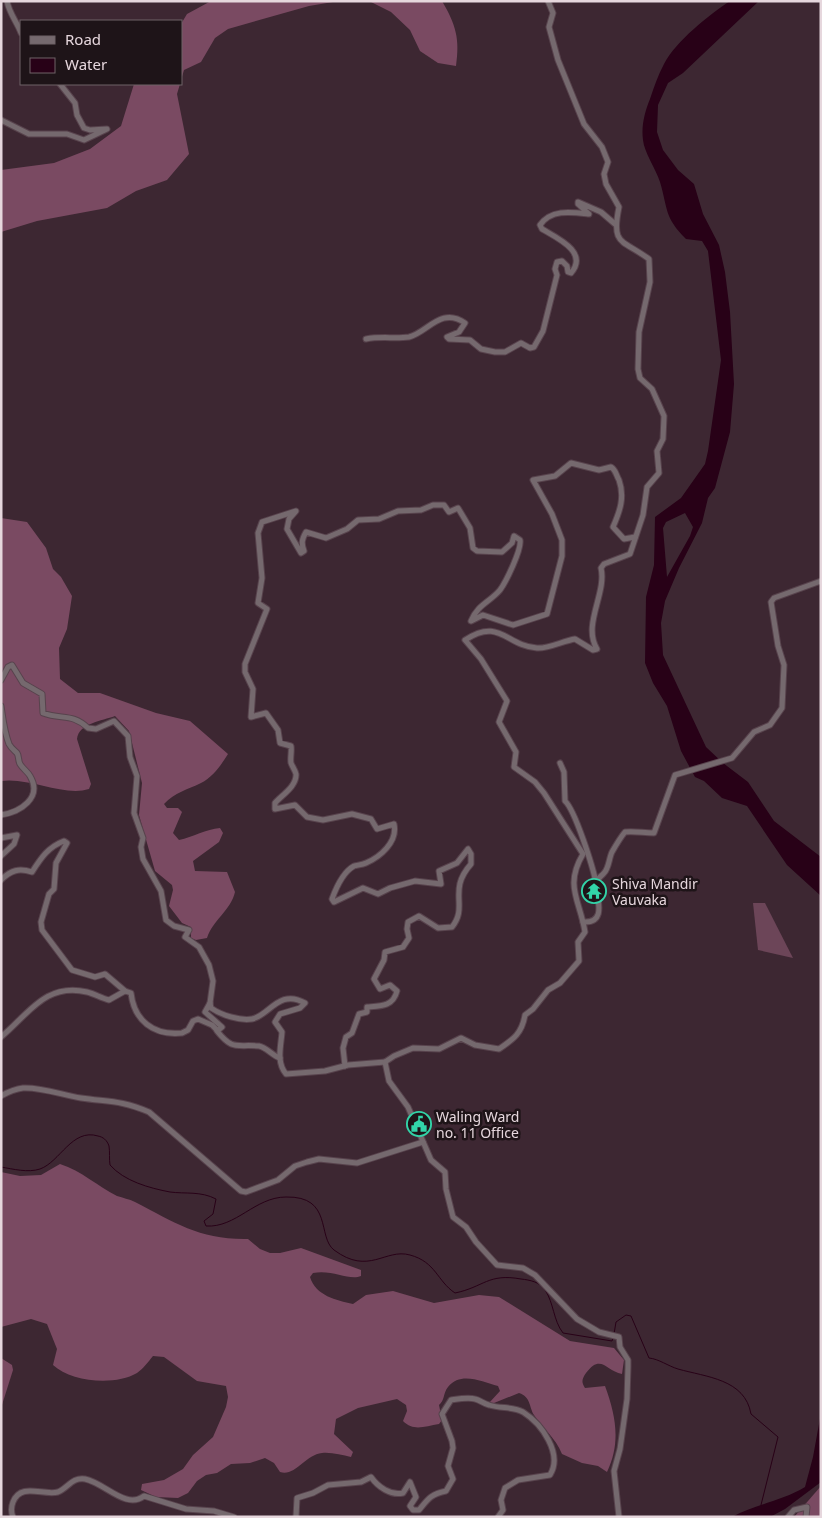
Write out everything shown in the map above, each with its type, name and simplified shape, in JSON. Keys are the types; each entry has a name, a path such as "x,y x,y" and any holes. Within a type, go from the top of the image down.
{"street":[{"path":"7,1 9,10 15,18 20,30"},
{"path":"548,1 553,13 549,27 558,60 584,124 602,147 608,162 604,174 606,184 619,207 614,224"},
{"path":"1,120 29,134 67,134 84,140 107,129 90,130 84,128 77,115 75,103 61,85"},
{"path":"210,1003 211,1008 222,1014 252,1019 280,1001 301,1001 305,1003 300,1008 280,1014 275,1022 282,1032 280,1058 282,1069 286,1074 325,1071 345,1066 385,1062 413,1048 438,1049 462,1038 475,1046 500,1049 517,1036 524,1026 525,1015 533,1009 548,990 560,983 579,961 578,942 585,932 576,898 574,869 584,854 544,793 535,782 514,767 516,752 499,722 507,701 481,659 465,640 477,632 493,631 510,636 524,645 538,648 575,639 593,650 597,649 593,644 593,630 595,607 603,577 600,568 630,554 643,515 647,487 659,473 657,451 663,439 664,425 660,403 652,389 640,378 638,370 639,332 650,282 649,259 624,244 618,237 614,224 600,212 578,202 589,214 555,213 545,218 540,225 542,230 571,247 576,256 576,268 571,273 568,272 568,266 562,261 556,262 554,269 557,275 543,331 534,347 530,348 521,343 506,352 495,352 481,349 470,340 449,339 447,337 459,332 465,323 460,320 447,318 434,321 418,334 407,337 366,339"},
{"path":"345,1066 343,1048 346,1037 352,1033 359,1014 367,1012 366,1007 386,1005 396,995 397,991 390,985 380,989 374,979 384,960 385,952 403,947 409,938 408,922 419,916 438,928 452,927 460,913 457,894 459,882 462,874 471,864 471,854 468,849 457,863 439,871 441,884 415,881 390,888 378,894 363,888 334,902 332,899 335,891 346,874 354,866 377,858 388,847 393,836 394,824 377,829 371,819 352,814 323,820 307,818 294,805 275,809 275,804 292,787 295,780 296,774 290,762 292,749 291,746 280,743 278,730 266,713 251,717 253,688 245,672 246,664 267,609 258,603 262,578 258,533 262,522 296,511 289,518 286,528 301,553 304,551 301,544 306,532 326,538 347,529 358,520 380,519 398,511 422,510 432,504 444,505 449,512 458,508 470,528 474,548 477,551 502,552 512,543 514,536 520,540 519,551 499,590 482,603 471,621 483,615 514,625 547,614 562,556 562,540 552,514 533,480 555,476 570,464 599,470 611,467 614,469 622,490 622,506 613,527 624,539 635,537"},
{"path":"596,883 599,877 605,873 612,852 625,832 654,833 675,775 730,759 754,732 770,726 782,708 784,665 778,646 771,602 774,598 821,581"},
{"path":"1,680 8,667 12,665 23,683 42,694 43,713 72,717 82,721 88,728 96,730 114,721 128,736 130,757 137,776 134,813 143,838 141,847 143,859 161,891 166,920 174,926 189,930 185,938 199,947 209,965 213,981 210,1003 205,1012 222,1026 217,1030"},
{"path":"1,706 3,724 9,744 18,754 19,762 30,775 34,786 28,805 10,814 1,815"},
{"path":"560,763 564,772 565,801 571,806 579,833 592,861 601,904 594,918 588,923 583,922"},
{"path":"1,838 17,835 14,844 1,856"},
{"path":"1,880 12,870 22,869 32,872 45,853 54,845 67,843 56,863 54,889 49,894 40,922 42,930 72,970 94,977 105,974 124,991 131,993 133,1009 141,1021 150,1027 179,1034 185,1032 193,1020 198,1018 212,1025 225,1041 235,1047 260,1046 280,1058"},
{"path":"1,1037 30,1007 55,994 81,991 109,1000 124,991"},
{"path":"385,1062 389,1081 408,1107 431,1160 445,1172 453,1217 466,1227 476,1242 497,1265 523,1268 536,1274 577,1319 599,1332 619,1337 620,1347 628,1360 627,1399 620,1448 614,1471 619,1517"},
{"path":"1,1096 16,1089 33,1088 81,1098 121,1101 149,1112 241,1191 246,1192 278,1180 295,1166 307,1162 319,1159 357,1163 422,1142"},
{"path":"296,1517 297,1498 313,1493 328,1485 361,1482 371,1477 378,1487 398,1494 403,1493 410,1482 416,1497 410,1506 413,1510 419,1510 426,1499 433,1494 446,1491 453,1479 448,1466 453,1448 442,1414 451,1400 459,1398 474,1399 487,1405 514,1408 524,1413 547,1438 556,1458 550,1475 518,1480 505,1488 502,1500 503,1510 498,1517"},
{"path":"13,1517 12,1504 16,1496 23,1492 59,1492 71,1482 86,1480 129,1501 138,1501 144,1496 186,1509 214,1511 234,1517"},
{"path":"788,1517 794,1510 807,1506 806,1517"}],"shaded area":[{"path":"211,1 339,1 309,6 228,29 215,38 201,62 184,70 182,77 182,22 187,14"},
{"path":"369,1 442,1 451,17 456,32 456,66 438,63 420,51 410,30 391,12"},
{"path":"134,85 180,85 177,94 189,154 167,180 136,191 107,208 37,221 1,232 1,170 54,163 90,149 121,126"},
{"path":"1,518 27,522 46,548 53,569 61,577 72,596 67,629 59,648 60,679 78,693 100,693 156,713 190,721 228,754 213,774 201,783 177,794 164,804 167,808 178,808 182,812 173,833 179,840 220,828 223,833 219,842 193,861 195,871 227,872 235,892 230,904 213,926 207,938 196,940 191,938 191,927 182,923 169,906 173,890 172,885 155,871 139,815 142,783 129,731 115,716 86,726 82,729 77,739 91,784 89,789 69,791 23,782 1,781"},
{"path":"753,903 765,903 793,958 758,950"},
{"path":"60,1164 117,1196 133,1201 189,1229 216,1237 248,1239 260,1249 270,1253 280,1253 301,1248 361,1270 361,1276 356,1277 327,1272 313,1273 310,1277 317,1289 334,1299 353,1304 366,1295 393,1291 434,1303 479,1295 499,1297 570,1341 614,1348 624,1360 622,1374 604,1365 596,1364 591,1367 582,1380 585,1388 605,1386 612,1408 615,1440 614,1451 607,1472 598,1466 582,1463 562,1454 556,1443 534,1415 528,1400 523,1395 519,1393 494,1403 489,1403 500,1391 498,1386 479,1380 465,1379 453,1382 446,1389 439,1405 442,1420 439,1424 416,1427 407,1424 403,1421 407,1411 406,1405 397,1399 358,1408 336,1419 334,1434 353,1452 351,1457 333,1453 322,1453 285,1473 280,1472 274,1463 265,1458 250,1463 231,1464 217,1473 206,1475 197,1481 188,1493 178,1498 156,1497 141,1490 142,1484 164,1480 183,1469 193,1455 213,1437 226,1407 228,1397 226,1386 197,1381 164,1357 153,1356 137,1373 128,1377 106,1381 82,1378 61,1371 53,1365 57,1349 47,1324 31,1319 1,1327 1,1172 20,1176 41,1175"},
{"path":"1,1358 12,1365 13,1370 1,1408"},
{"path":"821,1486 821,1517 795,1517 795,1516"}],"water":[{"path":"730,1 759,1 683,73 668,83 658,105 657,132 663,150 678,170 694,184 703,214 719,245 725,272 730,312 734,384 730,432 715,488 708,498 702,523 665,601 661,623 663,655 706,747 748,782 774,821 821,857 821,896 787,865 747,806 722,798 704,781 695,777 681,751 667,706 653,683 645,663 646,597 654,565 655,517 681,498 705,464 721,360 708,251 702,241 686,239 670,218 660,182 644,145 643,124 656,81 669,55 703,21","holes":["685,513 693,527 690,536 667,577 663,528 666,522"]},
{"path":"821,1413 821,1482 785,1509 770,1517 732,1517 805,1487"}],"waterway":[{"path":"1,1167 26,1171 40,1169 54,1160 73,1141 89,1135 100,1136 106,1140 109,1146 110,1165 130,1180 162,1190 199,1194 216,1199 213,1214 204,1221 206,1226 227,1222 275,1198 301,1198 311,1203 317,1210 329,1244 334,1250 346,1257 357,1261 367,1261 392,1255 410,1255 419,1258 431,1267 455,1293 493,1279 501,1278 538,1283 545,1290 557,1323 563,1333 612,1341 613,1338"},
{"path":"614,1334 616,1322 626,1315 631,1316 649,1358 678,1369 723,1381 741,1393 747,1402 751,1414 778,1437 761,1505"}],"place":[{"name":"Shiva Mandir Vauvaka","path":"594,891"},
{"name":"Waling Ward no. 11 Office","path":"419,1124"}]}
